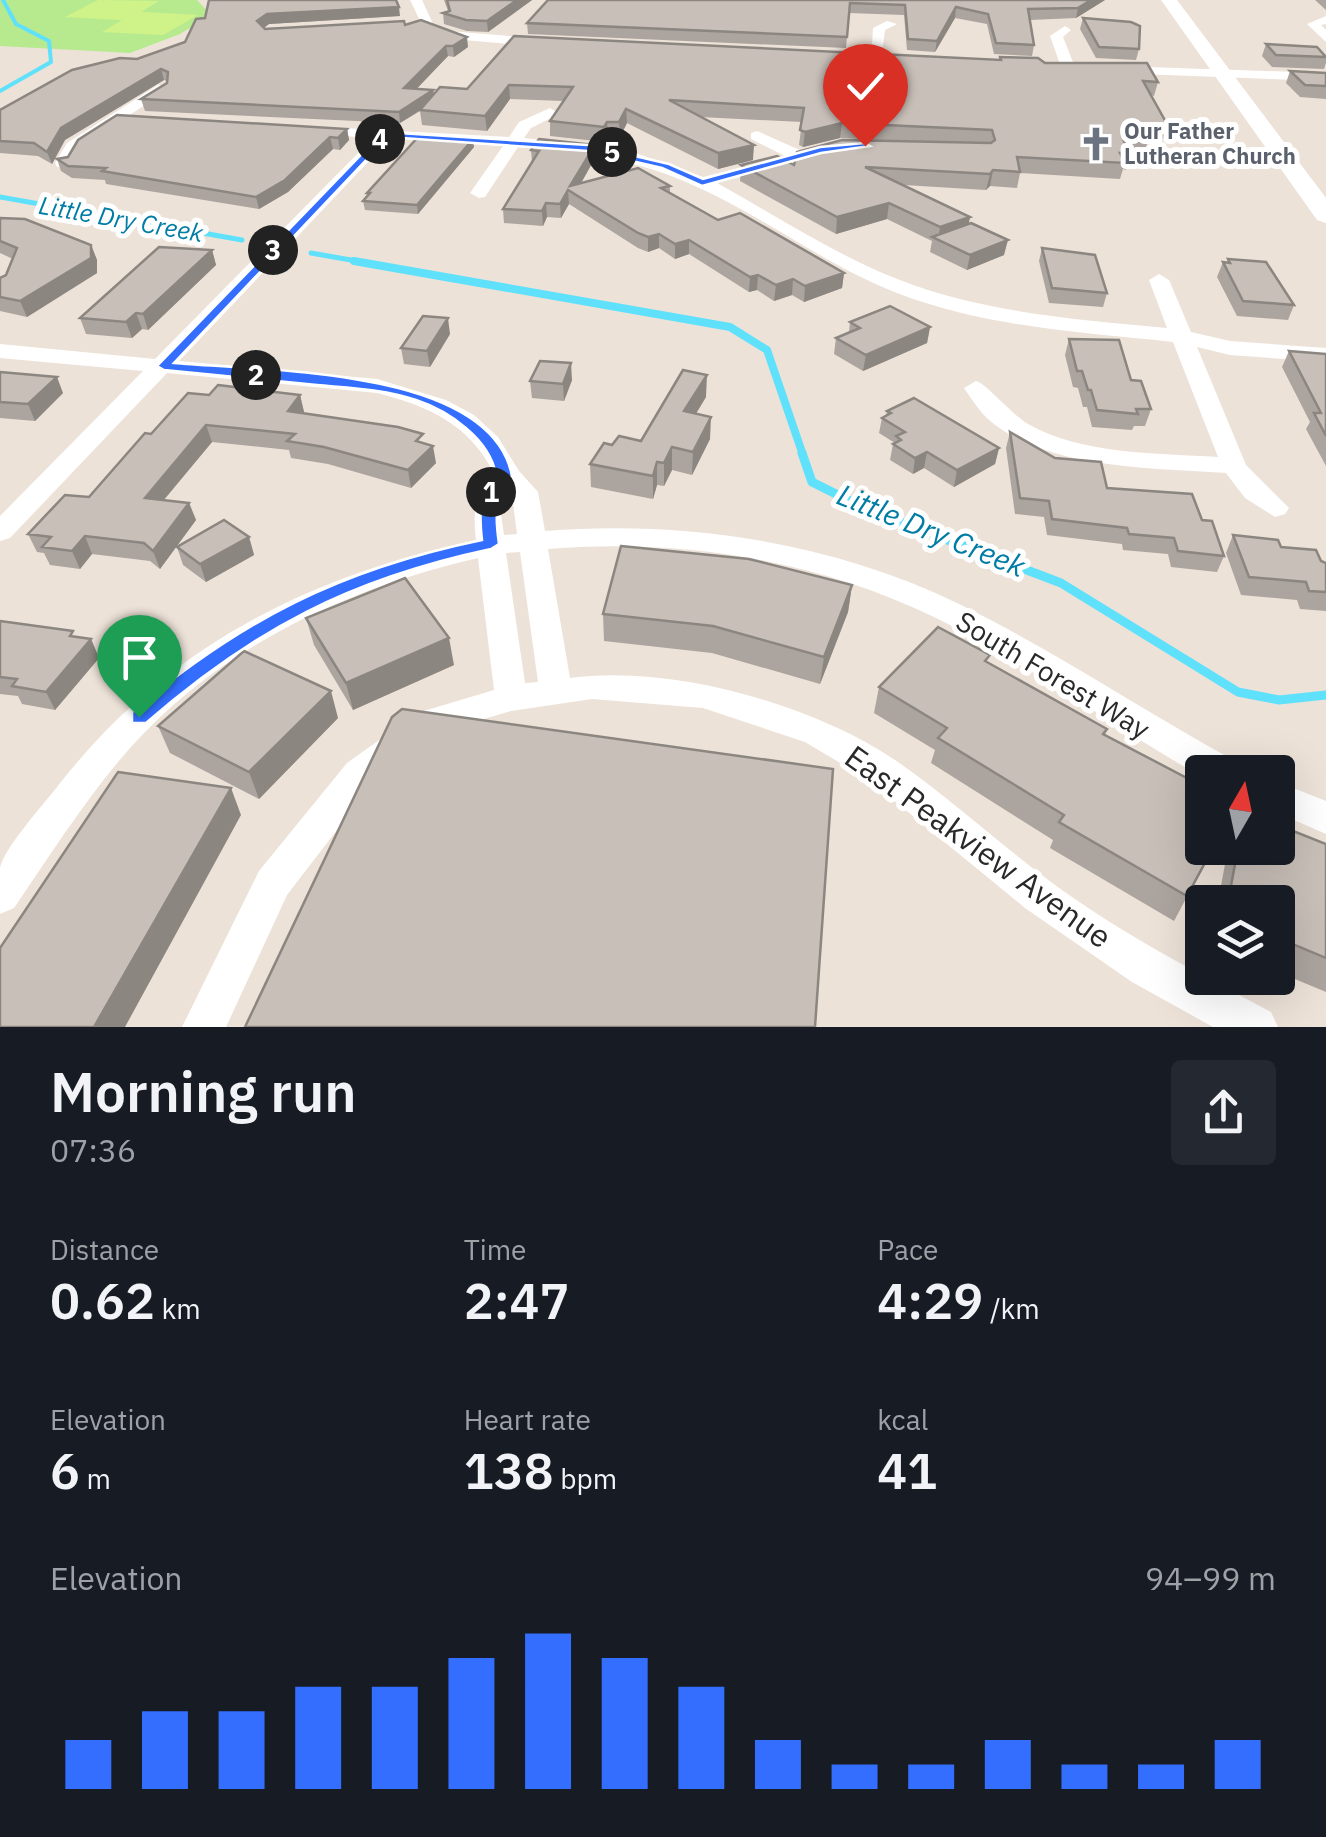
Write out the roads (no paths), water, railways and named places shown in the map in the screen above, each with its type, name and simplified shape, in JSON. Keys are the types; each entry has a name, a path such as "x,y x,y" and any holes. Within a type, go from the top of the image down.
{"main road":[{"path":"1169,0 1326,215"}],"street":[{"path":"416,0 425,22 445,35 556,44"},
{"path":"1326,20 1313,24 1326,38"},
{"path":"405,23 425,22"},
{"path":"876,58 879,28 891,24"},
{"path":"1049,66 1075,68 1056,36 1064,30"},
{"path":"856,57 895,59"},
{"path":"1222,72 1108,69 1158,66 1326,77"},
{"path":"63,163 74,146 162,88"},
{"path":"479,193 532,120 550,113"},
{"path":"117,118 155,120"},
{"path":"286,128 611,152 665,166 702,182 862,271 908,290 1031,321 1181,336 1230,348 1326,355"},
{"path":"0,532 386,134"},
{"path":"757,136 798,156"},
{"path":"702,182 852,146"},
{"path":"1159,280 1234,466 1254,492 1276,508"},
{"path":"1181,336 1214,330 1326,338"},
{"path":"0,351 377,386 420,396 468,422 490,444 504,476 526,492 556,690"},
{"path":"976,388 988,407 1013,425 1064,446 1102,454 1234,466"},
{"path":"504,476 492,491 487,514 511,698"},
{"name":"South Forest Way","path":"0,896 91,768 139,717 189,674 242,637 302,603 420,558 535,538 610,536 712,542 762,550 873,580 983,628 1191,755"},
{"name":"East Peakview Avenue","path":"204,1027 273,883 360,773 429,722 511,698 556,690 664,690 704,696 817,733 882,770 1038,896 1148,968 1256,1027"},
{"path":"1295,804 1326,818"}],"waterway":[{"name":"Little Dry Creek","path":"0,91 51,62 49,41 16,24 3,0"},
{"name":"Little Dry Creek","path":"0,197 242,240"},
{"name":"Little Dry Creek","path":"311,253 368,263"},
{"name":"Little Dry Creek","path":"354,261 730,327 767,350 803,455"},
{"name":"Little Dry Creek","path":"802,453 812,482 866,509 1061,583 1238,692 1279,700 1326,695"}],"place":[{"name":"Our Father Lutheran Church","path":"1096,144"}]}
